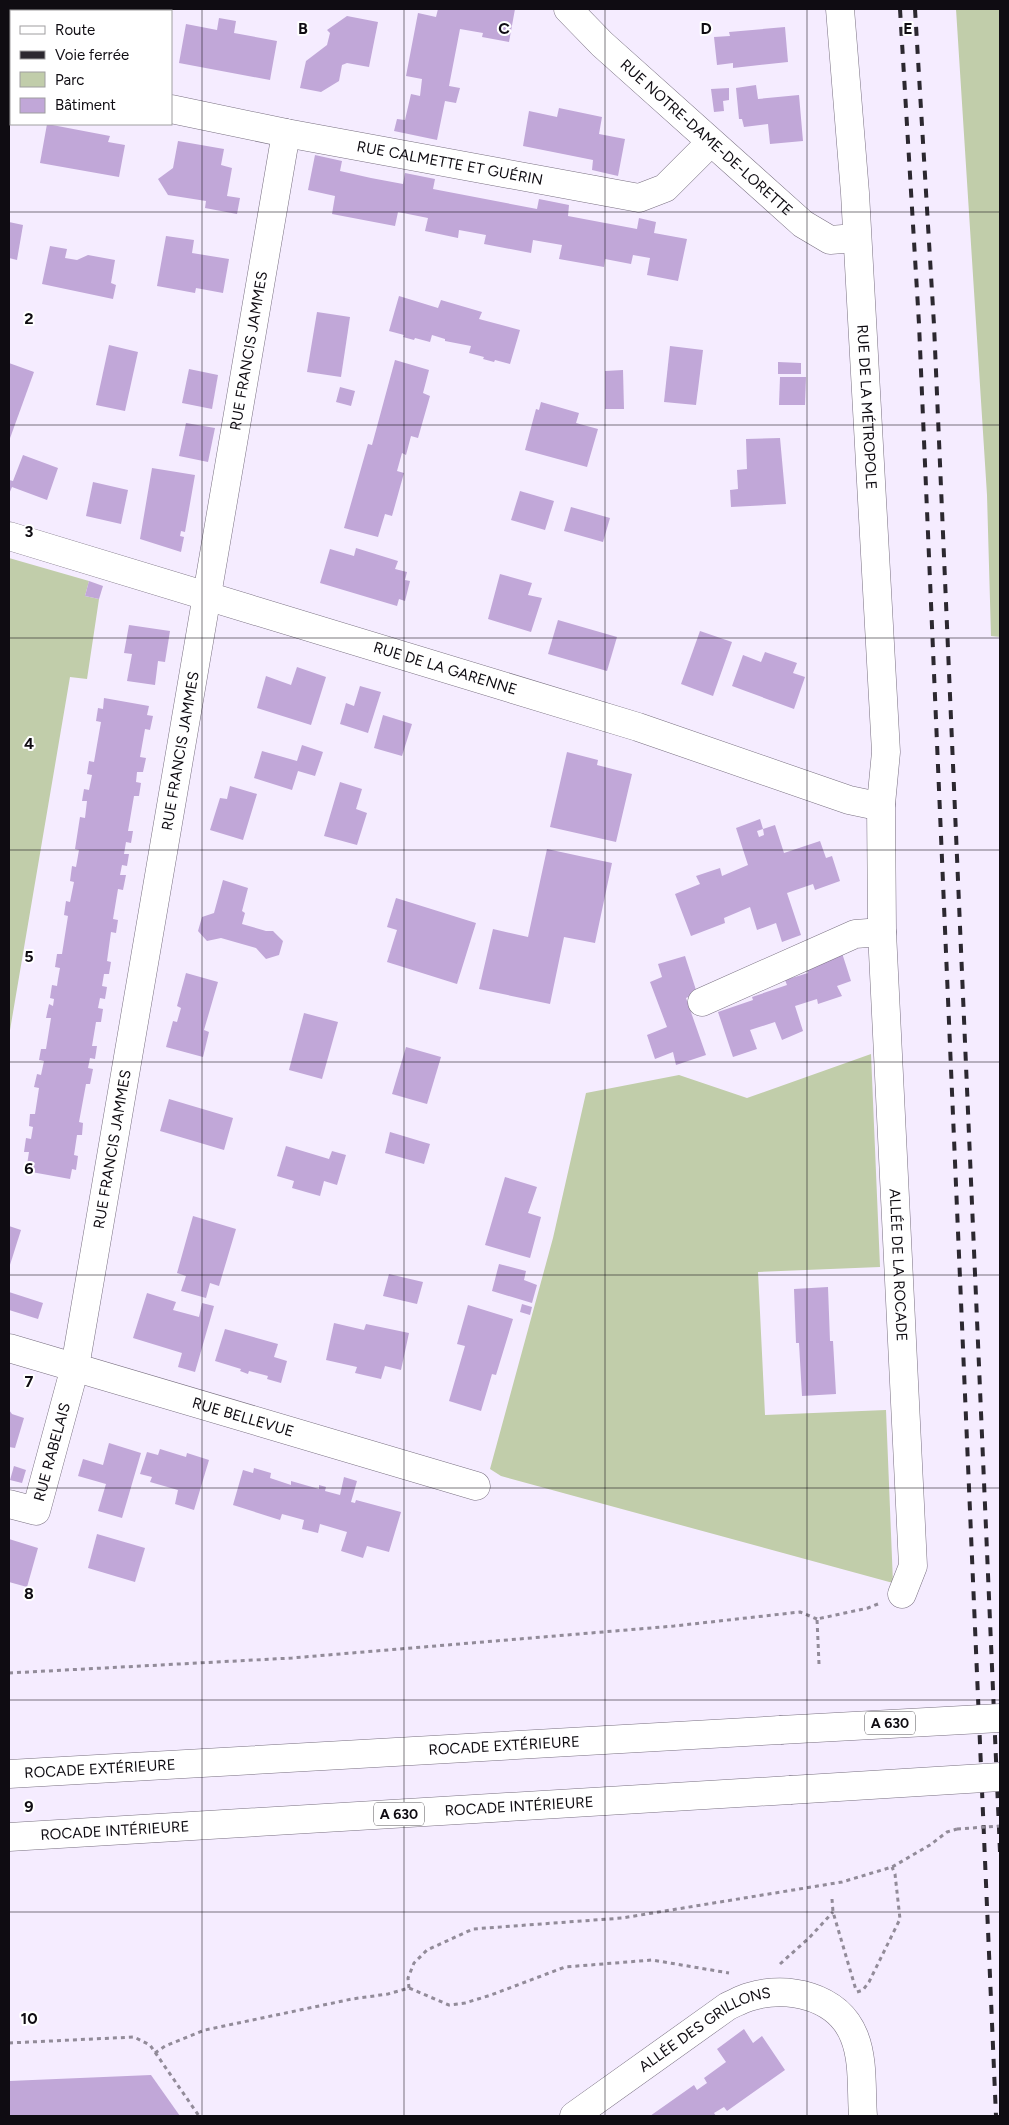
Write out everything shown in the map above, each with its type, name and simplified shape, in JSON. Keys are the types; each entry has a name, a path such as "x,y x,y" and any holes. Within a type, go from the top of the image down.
{"main road":[{"name":"RUE NOTRE-DAME-DE-LORETTE","path":"568,9 602,44 710,143 803,224 830,240 856,238"},
{"name":"RUE DE LA MÉTROPOLE","path":"840,9 855,193 886,752 881,804"},
{"name":"RUE CALMETTE ET GUÉRIN","path":"172,109 286,133 639,198 665,188 710,143"},
{"name":"RUE FRANCIS JAMMES","path":"75,1367 286,133"},
{"name":"RUE DE LA GARENNE","path":"9,536 638,726 849,800 868,804 881,804"},
{"name":"ALLÉE DE LA ROCADE","path":"881,804 882,932 913,1566 902,1594"},
{"path":"702,1002 854,934 882,932"},
{"name":"RUE BELLEVUE","path":"9,1348 476,1486"},
{"name":"RUE RABELAIS","path":"9,1504 36,1511 75,1367"},
{"name":"ROCADE EXTÉRIEURE","path":"9,1774 1000,1718"},
{"name":"ROCADE INTÉRIEURE","path":"9,1837 1000,1777"},
{"name":"ALLÉE DES GRILLONS","path":"574,2116 703,2022 728,2006 749,1997 788,1993 810,1996 832,2007 844,2018"},
{"path":"844,2018 854,2036 859,2052 863,2116"}],"path":[{"path":"9,1673 292,1658 674,1626 800,1612 817,1619 868,1608 902,1594"},
{"path":"817,1619 819,1664"},
{"path":"409,1988 408,1978 414,1963 426,1950 473,1929 622,1918 842,1882 892,1867 930,1845 947,1832 957,1829 1000,1826"},
{"path":"856,1993 863,1990 869,1982 900,1919 896,1874 892,1867"},
{"path":"832,1899 832,1912 856,1993 858,2007 844,2018"},
{"path":"155,2053 165,2046 205,2030 352,1999 388,1994 409,1988 449,2004 465,2003 565,1967 652,1960 705,1968 729,1973 743,1983 749,1997"},
{"path":"9,2043 134,2037 150,2045 200,2116"}],"green space":[{"path":"956,9 1000,9 1000,637 991,636 987,495"},
{"path":"9,558 89,581 85,596 99,599 87,679 70,677 9,1036"},
{"path":"871,1054 880,1267 758,1272 765,1415 886,1410 893,1583 501,1476 490,1469 553,1238 586,1093 679,1075 747,1098"}],"building":[{"path":"42,9 87,9 87,10"},
{"path":"438,9 515,9 509,42 482,37 483,33 460,29 449,86 460,88 456,103 445,101 437,140 394,131 397,119 405,120 411,94 420,96 422,79 406,76 418,13 436,17"},
{"path":"347,16 378,22 369,67 347,63 342,65 339,81 321,92 300,88 306,61 327,45 330,33 327,30"},
{"path":"219,18 236,21 234,33 277,41 270,80 179,63 186,24 217,30"},
{"path":"785,27 788,62 733,68 733,63 717,65 714,37 730,36 729,32"},
{"path":"756,85 758,99 799,95 803,141 770,144 768,124 744,127 742,119 739,119 736,88"},
{"path":"729,88 729,100 723,101 724,111 714,112 711,89"},
{"path":"559,108 602,117 599,134 625,139 618,176 592,170 593,160 523,146 529,111 557,117"},
{"path":"47,125 110,136 108,142 125,145 119,177 40,163"},
{"path":"178,141 224,149 221,165 232,168 227,196 240,198 237,214 205,208 206,201 168,195 158,179 173,168"},
{"path":"315,155 342,161 340,171 371,178 403,184 405,173 435,179 433,189 537,209 539,199 569,205 568,216 637,229 639,218 656,222 654,233 687,239 678,281 647,275 650,258 633,255 631,264 605,259 604,267 559,259 562,245 533,240 531,253 484,244 486,235 459,230 458,238 425,231 428,218 398,212 395,226 332,214 335,196 308,190"},
{"path":"9,222 23,225 17,260 9,258"},
{"path":"166,236 194,240 192,253 229,259 223,293 196,288 195,293 157,286"},
{"path":"50,246 67,249 65,258 77,260 88,255 115,260 111,283 116,285 113,299 42,284"},
{"path":"399,296 438,308 441,300 482,312 479,319 520,330 510,364 483,359 484,357 469,353 471,346 445,341 445,339 432,335 430,342 415,338 414,340 389,331"},
{"path":"317,312 350,317 341,377 307,372"},
{"path":"109,345 138,352 125,411 96,405"},
{"path":"670,346 703,350 696,405 664,402"},
{"path":"395,360 429,370 423,393 430,396 418,438 411,436 406,455 402,453 397,471 404,473 392,516 385,514 378,537 344,528 368,444 372,445"},
{"path":"778,362 801,363 801,374 778,374"},
{"path":"9,363 34,372 9,441"},
{"path":"189,369 218,375 212,409 182,403"},
{"path":"623,370 624,409 605,409 605,371"},
{"path":"780,377 806,377 805,405 779,405"},
{"path":"340,387 355,391 351,406 336,402"},
{"path":"541,402 579,413 576,423 598,429 587,467 525,450 536,409 539,410"},
{"path":"186,423 215,428 208,462 179,456"},
{"path":"780,438 786,504 731,507 730,490 738,489 737,470 747,469 746,439"},
{"path":"23,455 58,468 47,500 12,487 9,494 9,480 13,481"},
{"path":"152,468 195,475 185,532 181,531 180,536 184,537 181,552 140,539"},
{"path":"93,482 128,490 121,524 86,516"},
{"path":"520,491 554,501 545,530 511,520"},
{"path":"571,507 610,518 603,542 564,531"},
{"path":"356,548 398,561 395,569 407,572 405,580 410,581 405,601 399,599 397,606 320,583 330,549 354,556"},
{"path":"500,574 532,583 528,595 542,598 531,632 488,619"},
{"path":"89,581 103,586 99,599 85,596"},
{"path":"558,620 617,637 607,671 548,654"},
{"path":"129,625 170,631 165,662 158,661 155,685 127,681 132,654 124,653"},
{"path":"700,631 732,642 713,696 681,684"},
{"path":"765,652 797,663 793,673 805,677 794,709 732,686 743,655 761,662"},
{"path":"297,667 326,677 311,725 257,708 266,676 291,685"},
{"path":"360,686 381,692 368,733 340,724 346,703 354,706"},
{"path":"104,698 149,706 147,715 153,716 150,730 145,729 140,757 146,758 143,772 137,772 136,782 141,783 139,796 134,796 128,831 133,831 131,843 126,842 124,854 129,854 127,866 122,865 120,875 126,875 123,890 118,889 113,919 118,920 116,933 111,932 107,961 111,962 109,974 104,974 102,986 107,987 105,999 100,998 98,1008 103,1009 101,1022 96,1022 92,1046 97,1046 95,1059 90,1058 88,1068 93,1069 90,1084 86,1084 79,1122 83,1123 82,1135 77,1135 74,1155 78,1156 76,1170 72,1169 70,1179 26,1171 29,1152 24,1152 26,1138 31,1139 33,1127 29,1126 30,1114 35,1114 39,1088 34,1087 37,1074 41,1075 44,1061 39,1060 41,1049 46,1049 51,1018 46,1018 49,1004 53,1006 54,999 50,998 52,985 57,986 60,968 55,967 57,954 62,954 68,916 64,915 66,901 70,902 74,882 70,881 72,866 76,867 79,850 75,849 80,817 85,818 87,801 82,801 84,789 89,790 92,775 87,774 89,761 94,762 101,722 96,721 98,708 103,709"},
{"path":"383,715 412,724 402,756 374,748"},
{"path":"302,745 323,752 315,776 298,771 292,790 254,778 262,751 297,761"},
{"path":"567,752 598,760 597,765 632,774 616,842 550,827"},
{"path":"340,782 362,789 356,809 367,813 357,845 324,836"},
{"path":"230,786 257,794 243,840 210,830 220,798 227,799"},
{"path":"760,819 763,829 775,825 784,853 820,841 826,858 832,856 840,881 815,890 813,884 787,893 801,935 782,942 776,923 757,930 750,907 724,918 725,923 691,936 675,894 700,884 696,876 720,868 722,876 748,865 736,828","holes":["763,829 764,835 759,837 757,831"]},
{"path":"547,849 612,863 595,943 564,937 550,1004 479,989 493,929 528,937"},
{"path":"223,880 248,888 242,911 245,913 242,924 266,931 273,931 283,941 279,955 266,959 256,948 221,938 207,941 198,931 202,917 214,913"},
{"path":"396,898 476,923 457,984 387,962 397,930 387,927"},
{"path":"842,953 851,981 837,986 842,996 818,1004 817,999 795,1006 803,1031 782,1040 775,1022 750,1030 757,1049 733,1057 718,1012 753,1000 752,997 787,985 785,980 808,973 805,966"},
{"path":"685,956 697,993 686,998 706,1055 676,1065 673,1052 655,1059 647,1035 667,1027 650,982 662,977 658,964"},
{"path":"186,973 218,982 204,1030 209,1032 203,1057 166,1047 173,1021 177,1022 181,1008 177,1006"},
{"path":"304,1013 338,1022 322,1079 289,1070"},
{"path":"406,1047 441,1057 427,1104 392,1094"},
{"path":"169,1099 233,1118 224,1150 160,1131"},
{"path":"390,1132 430,1144 424,1164 385,1153"},
{"path":"286,1146 329,1159 332,1151 346,1155 337,1185 324,1181 320,1196 292,1188 294,1181 277,1176"},
{"path":"505,1177 537,1187 528,1213 541,1217 530,1258 485,1245"},
{"path":"193,1216 236,1229 219,1286 210,1283 206,1298 181,1291 186,1276 177,1273"},
{"path":"9,1226 21,1230 9,1268"},
{"path":"499,1264 526,1271 524,1280 537,1285 532,1303 492,1291"},
{"path":"389,1274 423,1282 417,1304 383,1296"},
{"path":"828,1287 830,1341 833,1341 836,1394 802,1396 799,1343 796,1343 794,1289"},
{"path":"9,1292 43,1303 38,1319 9,1310"},
{"path":"147,1293 176,1302 173,1310 199,1317 202,1303 214,1306 195,1372 178,1367 182,1353 133,1338"},
{"path":"522,1304 532,1307 530,1315 520,1312"},
{"path":"468,1305 513,1319 496,1375 492,1374 481,1411 449,1401 465,1346 457,1344"},
{"path":"334,1323 364,1330 366,1324 409,1333 401,1370 385,1366 381,1379 355,1373 357,1367 326,1360"},
{"path":"225,1329 278,1344 274,1357 287,1361 281,1383 267,1379 268,1376 249,1371 248,1374 240,1371 241,1369 215,1361"},
{"path":"9,1410 12,1414 24,1418 15,1448 9,1447"},
{"path":"109,1443 141,1453 122,1518 98,1511 106,1484 78,1476 83,1459 103,1465"},
{"path":"160,1449 186,1457 187,1453 209,1460 194,1510 175,1504 178,1490 150,1482 152,1477 140,1474 147,1452 158,1455"},
{"path":"14,1466 26,1470 22,1483 10,1480"},
{"path":"254,1468 271,1473 270,1478 291,1485 291,1481 319,1489 319,1485 326,1487 325,1491 340,1495 344,1477 357,1481 351,1502 355,1503 356,1500 401,1512 389,1552 367,1546 363,1558 341,1551 347,1532 320,1524 318,1533 302,1529 304,1520 282,1514 280,1520 233,1505 243,1470 253,1473"},
{"path":"97,1534 145,1548 135,1582 88,1568"},
{"path":"9,1539 38,1548 27,1587 9,1582"},
{"path":"744,2029 753,2043 762,2036 785,2070 727,2111 724,2107 714,2113 716,2116 650,2116 694,2085 697,2090 707,2083 704,2078 726,2062 717,2049"},
{"path":"151,2075 180,2116 9,2116 9,2081"}],"railway":[{"path":"900,9 919,324 996,2116"},
{"path":"915,9 934,325 1000,1852"}]}
